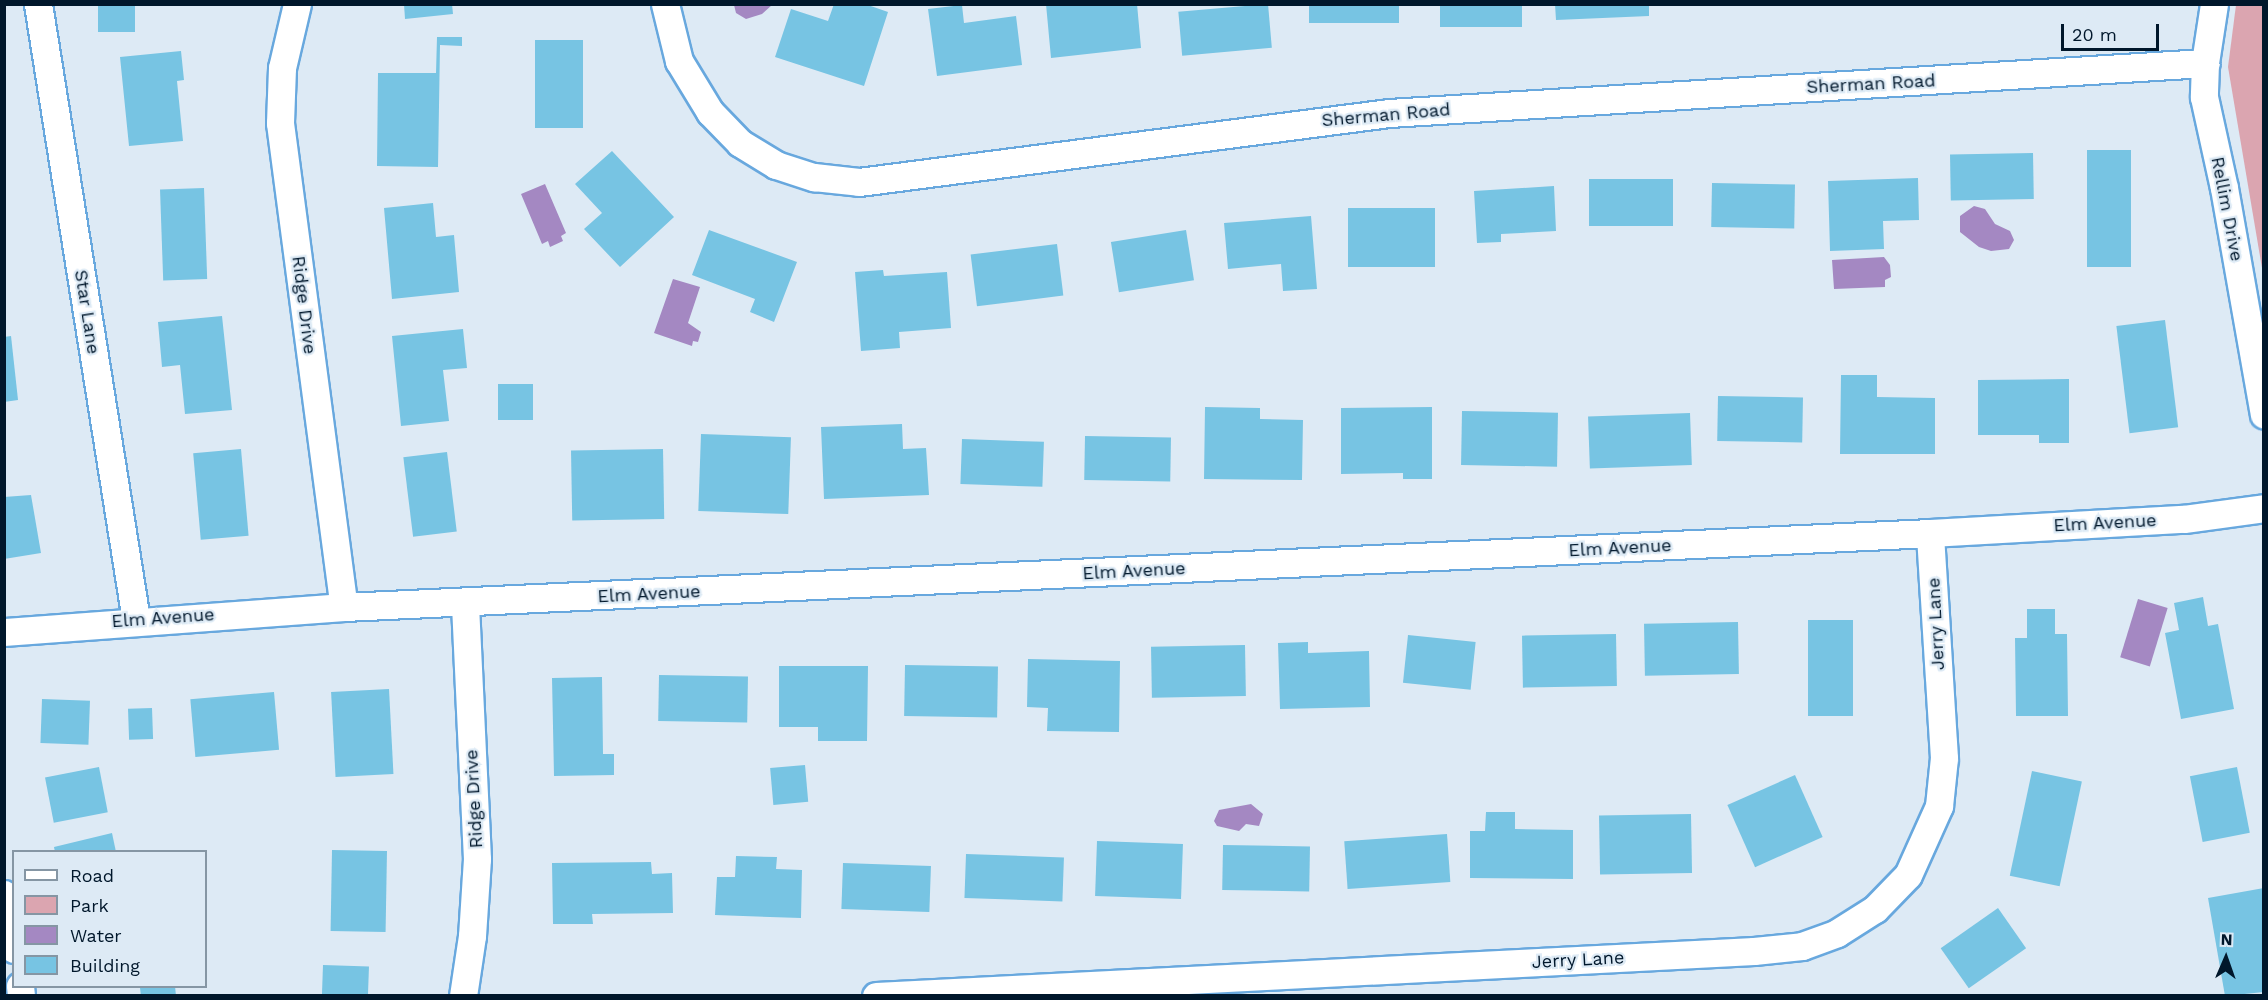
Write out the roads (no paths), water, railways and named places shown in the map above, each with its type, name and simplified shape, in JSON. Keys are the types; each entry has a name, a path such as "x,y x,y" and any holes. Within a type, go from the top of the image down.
{"street":[{"name":"Star Lane","path":"38,4 136,620"},
{"name":"Ridge Drive","path":"297,4 282,68 280,123 344,607"},
{"name":"Sherman Road","path":"665,4 679,61 710,112 740,143 776,165 814,177 859,182 1160,140 1389,113 2205,63"},
{"name":"Rellim Drive","path":"2214,4 2205,63 2204,97 2224,188 2264,414"},
{"name":"Elm Avenue","path":"4,632 136,620 344,607 1930,533 2184,519 2264,508"},
{"name":"Jerry Lane","path":"876,996 1754,951 1802,946 1837,933 1875,909 1908,875 1939,806 1944,758 1930,533"},
{"name":"Ridge Drive","path":"463,996 472,936 477,859 465,603"},
{"path":"4,894 12,938"}],"water":[{"path":"734,4 772,5 762,14 746,19 736,13"},
{"path":"545,184 566,233 561,236 563,241 550,247 548,241 542,244 521,194"},
{"path":"1974,206 1985,209 1995,224 2010,231 2014,240 2009,249 1991,251 1979,247 1960,232 1960,216"},
{"path":"1884,257 1890,265 1891,277 1885,280 1885,287 1834,289 1832,260"},
{"path":"673,279 700,287 688,323 701,332 698,342 693,341 692,346 654,333"},
{"path":"2138,599 2168,608 2150,666 2120,657"},
{"path":"1251,804 1263,814 1259,826 1246,824 1239,831 1217,826 1214,821 1219,810"}]}
